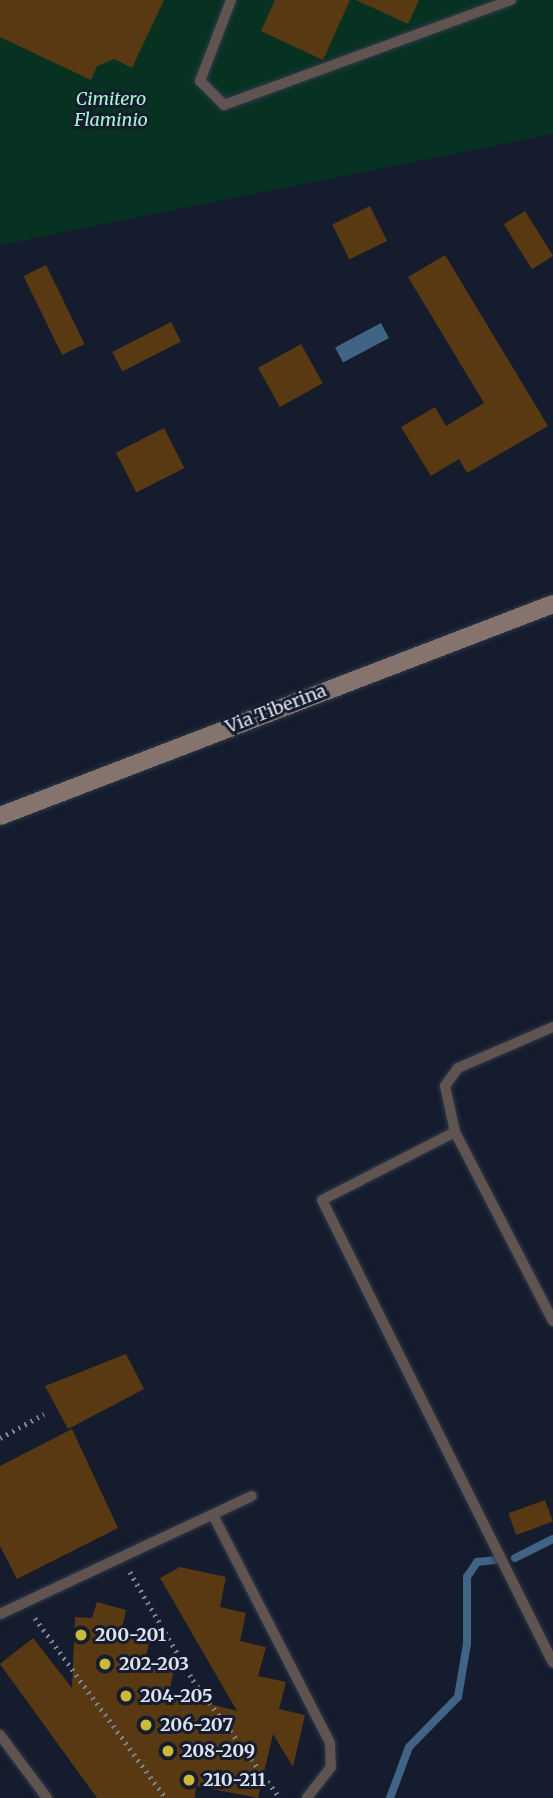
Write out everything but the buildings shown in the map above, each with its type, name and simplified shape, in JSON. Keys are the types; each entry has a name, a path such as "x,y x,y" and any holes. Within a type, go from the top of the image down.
{"main road":[{"name":"Via Tiberina","path":"0,816 553,604"}],"lane":[{"path":"231,0 200,80 224,105 511,0"},
{"path":"553,1027 458,1068 445,1086 455,1132 553,1321"},
{"path":"455,1132 327,1192 322,1200 553,1663"},
{"path":"0,1614 214,1517 253,1496"},
{"path":"214,1517 330,1743 331,1767 307,1798"},
{"path":"0,1735 47,1798"}],"path":[{"path":"0,1438 44,1414"},
{"path":"122,1559 193,1680 280,1798"},
{"path":"26,1603 166,1798"}],"green space":[{"name":"Cimitero Flaminio","path":"0,0 553,0 553,134 0,245"}],"water":[{"path":"381,323 389,338 343,362 335,347"}],"waterway":[{"path":"515,1558 553,1539"},
{"path":"390,1798 409,1747 458,1697 467,1644 467,1577 477,1562 495,1560"}],"place":[{"name":"200-201","path":"81,1635"},
{"name":"202-203","path":"105,1664"},
{"name":"204-205","path":"126,1696"},
{"name":"206-207","path":"146,1725"},
{"name":"208-209","path":"168,1751"},
{"name":"210-211","path":"189,1780"}]}
